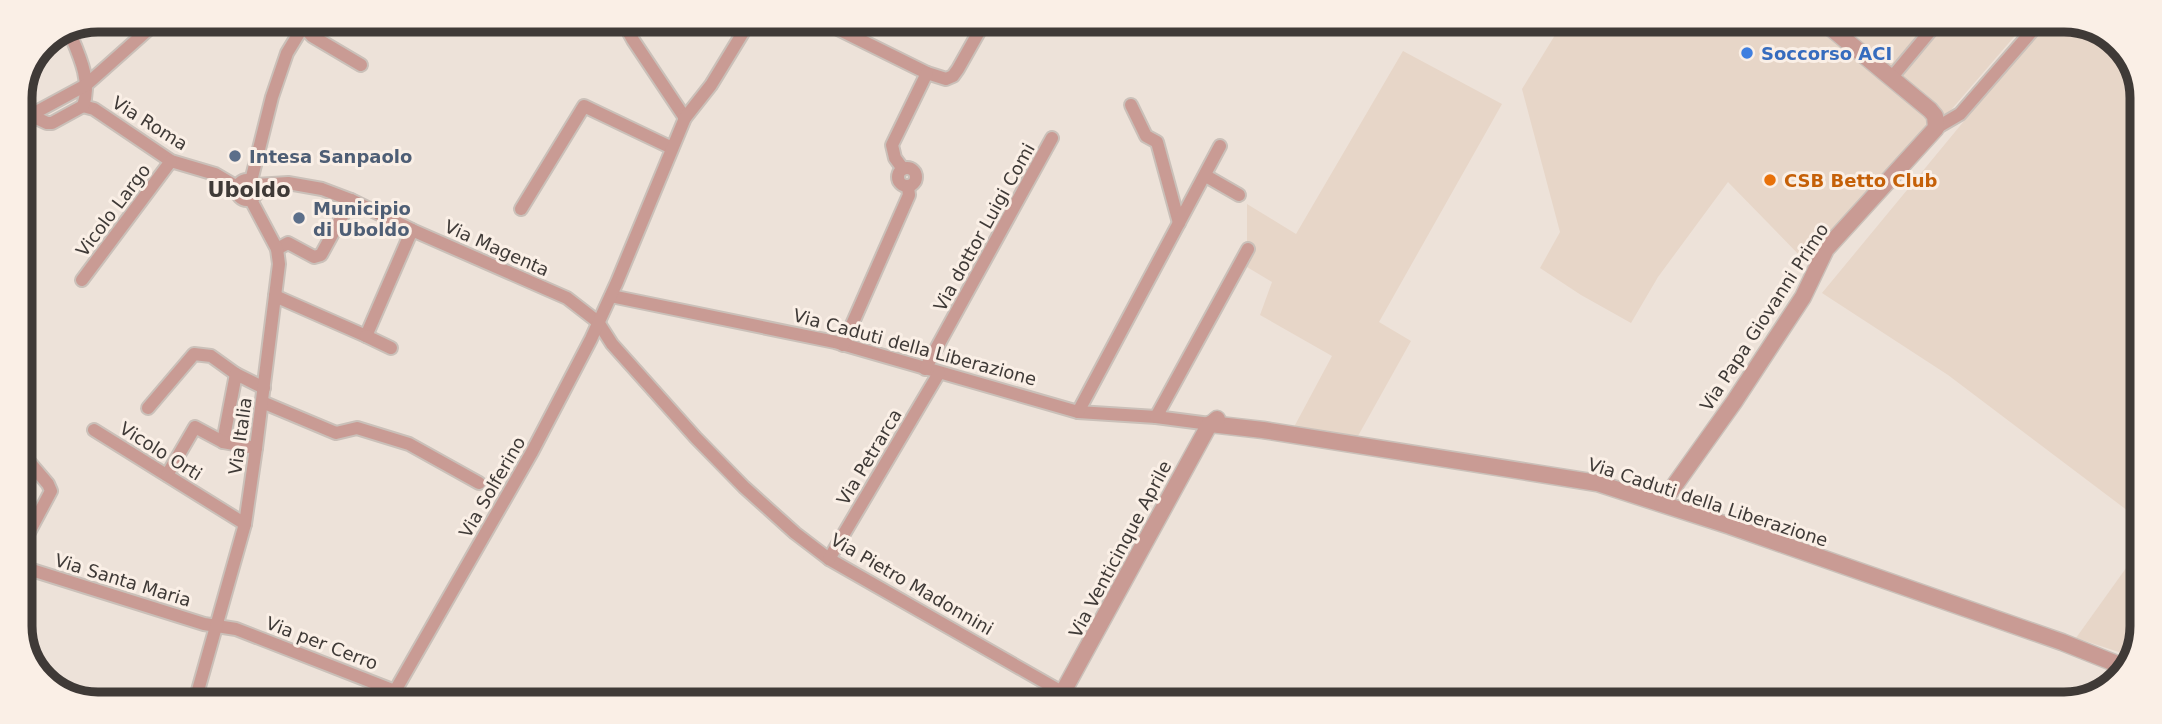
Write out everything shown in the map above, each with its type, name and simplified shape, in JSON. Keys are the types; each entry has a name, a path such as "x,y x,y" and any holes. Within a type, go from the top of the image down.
{"street":[{"path":"71,37 83,69 86,85 87,93 83,106 52,123 33,116 86,85 146,32"},
{"path":"253,183 241,181 237,187 238,197 251,200 256,195 253,183 275,86 287,53 300,32"},
{"path":"310,32 312,36 361,65"},
{"path":"629,32 685,118"},
{"name":"Via Solferino","path":"395,691 532,452 598,322 685,118 711,85 743,32"},
{"path":"844,32 942,79 953,76 979,32"},
{"path":"1836,32 1930,110 1935,116 1936,128 1960,114 2027,32"},
{"path":"1892,77 1930,32"},
{"path":"843,345 909,195 908,187 899,181 898,175 902,169 895,158 892,145 927,73"},
{"path":"1132,105 1146,136 1157,142 1179,223"},
{"name":"Via Roma","path":"83,106 94,109 171,161 215,174 237,187"},
{"path":"521,209 584,106 672,148"},
{"name":"Via Papa Giovanni Primo","path":"1662,503 1734,402 1803,297 1826,249 1936,128"},
{"name":"Via dottor Luigi Comi","path":"925,369 1052,138"},
{"path":"1078,412 1220,146"},
{"name":"Vicolo Largo","path":"82,280 171,161"},
{"path":"1206,176 1239,195"},
{"name":"Via Magenta","path":"253,183 288,183 322,189 351,200 412,230 567,298 598,322"},
{"path":"251,200 277,249 288,243 314,257 321,255 351,200"},
{"path":"366,337 412,230"},
{"name":"Via Italia","path":"197,693 245,524 279,264 277,249"},
{"path":"1156,416 1248,249"},
{"path":"275,296 391,348"},
{"name":"Via Caduti della Liberazione","path":"611,296 843,345 1078,412 1156,416 1210,424 1220,416 1232,416 1263,430 1597,483 1662,503 2062,642 2118,664"},
{"name":"Via Pietro Madonnini","path":"598,322 612,344 696,438 795,533 829,559 1052,693"},
{"path":"148,408 194,354 211,356 236,374 264,388"},
{"name":"Via Petrarca","path":"829,559 939,373"},
{"path":"223,442 236,374"},
{"path":"262,402 336,433 357,428 410,444 479,483"},
{"name":"Via Venticinque Aprile","path":"1063,693 1210,424"},
{"path":"167,475 195,427 223,442 256,448"},
{"name":"Vicolo Orti","path":"94,430 245,524"},
{"path":"32,465 51,491 32,527"},
{"name":"Via Santa Maria","path":"32,570 204,624 217,625"},
{"name":"Via per Cerro","path":"217,625 236,629 398,693"}],"shaded area":[{"path":"1557,32 2018,32 1945,117 1930,129 1805,261 1728,182 1658,277 1631,323 1540,268 1560,232 1522,89"},
{"path":"2038,32 2073,32 2097,40 2119,61 2128,80 2130,93 2130,512 1948,375 1822,293"},
{"path":"1403,51 1502,104 1379,322 1411,341 1358,436 1294,427 1332,356 1260,315 1272,282 1247,267 1247,204 1296,234"},
{"path":"2130,563 2130,635 2125,654 2076,638"}],"place":[{"name":"Soccorso ACI","path":"1747,53"},
{"name":"Intesa Sanpaolo","path":"235,156"},
{"name":"CSB Betto Club","path":"1770,180"},
{"name":"Municipio di Uboldo","path":"299,218"}],"district":[{"name":"Uboldo","path":"249,190"}]}
